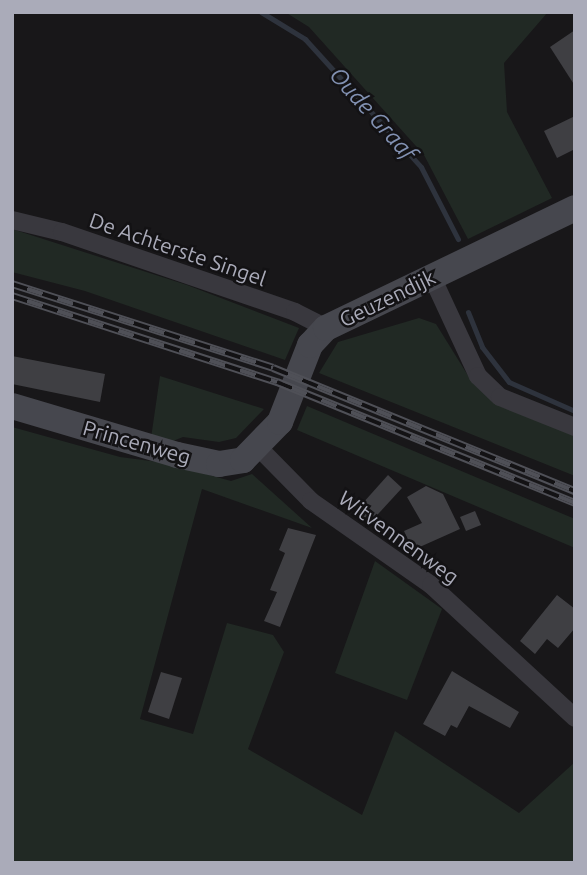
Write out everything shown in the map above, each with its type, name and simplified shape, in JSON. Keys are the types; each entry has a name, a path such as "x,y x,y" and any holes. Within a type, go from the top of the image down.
{"main road":[{"name":"Geuzendijk","path":"259,448 280,422 310,345 326,328 575,208"},
{"name":"Princenweg","path":"12,406 219,464 243,460 259,448"}],"street":[{"name":"De Achterste Singel","path":"12,220 62,232 295,312 326,328"},
{"path":"432,277 478,376 500,397 575,427"},
{"name":"Witvennenweg","path":"259,448 311,500 431,585 575,718"}],"shaded area":[{"path":"285,12 548,12 504,63 507,112 552,198 468,239 424,155 309,27"},
{"path":"12,229 187,285 299,328 285,360 85,291 12,272"},
{"path":"419,318 436,324 472,382 494,401 575,436 575,476 319,373 338,342"},
{"path":"160,376 264,409 236,438 219,442 183,437 168,443 151,438"},
{"path":"307,406 575,519 575,548 297,430"},
{"path":"12,427 120,457 166,463 231,481 252,474 312,528 202,489 140,719 193,734 227,623 273,635 284,652 248,749 362,815 395,731 519,813 575,762 575,863 12,863"},
{"path":"375,561 442,609 407,700 335,673"}],"building":[{"path":"575,30 575,86 550,47"},
{"path":"575,116 575,149 557,158 544,131"},
{"path":"12,356 105,374 100,402 12,384"},
{"path":"388,475 402,488 368,525 354,513"},
{"path":"426,486 443,494 460,529 413,550 404,531 422,523 407,497"},
{"path":"475,511 481,525 466,531 460,517"},
{"path":"288,528 316,535 280,627 264,621 277,592 270,590 285,553 279,550"},
{"path":"557,595 575,609 575,628 558,648 547,639 535,654 520,641"},
{"path":"452,671 519,712 510,728 469,706 457,728 451,725 445,736 423,724"},
{"path":"161,672 182,678 169,719 148,712"}],"waterway":[{"name":"Oude Graaf","path":"261,12 305,39 421,167 458,239"},
{"name":"Oude Graaf","path":"468,312 482,347 509,382 575,411"}],"railway":[{"path":"12,284 273,368 575,491"},
{"path":"12,296 277,382 575,503"}]}
